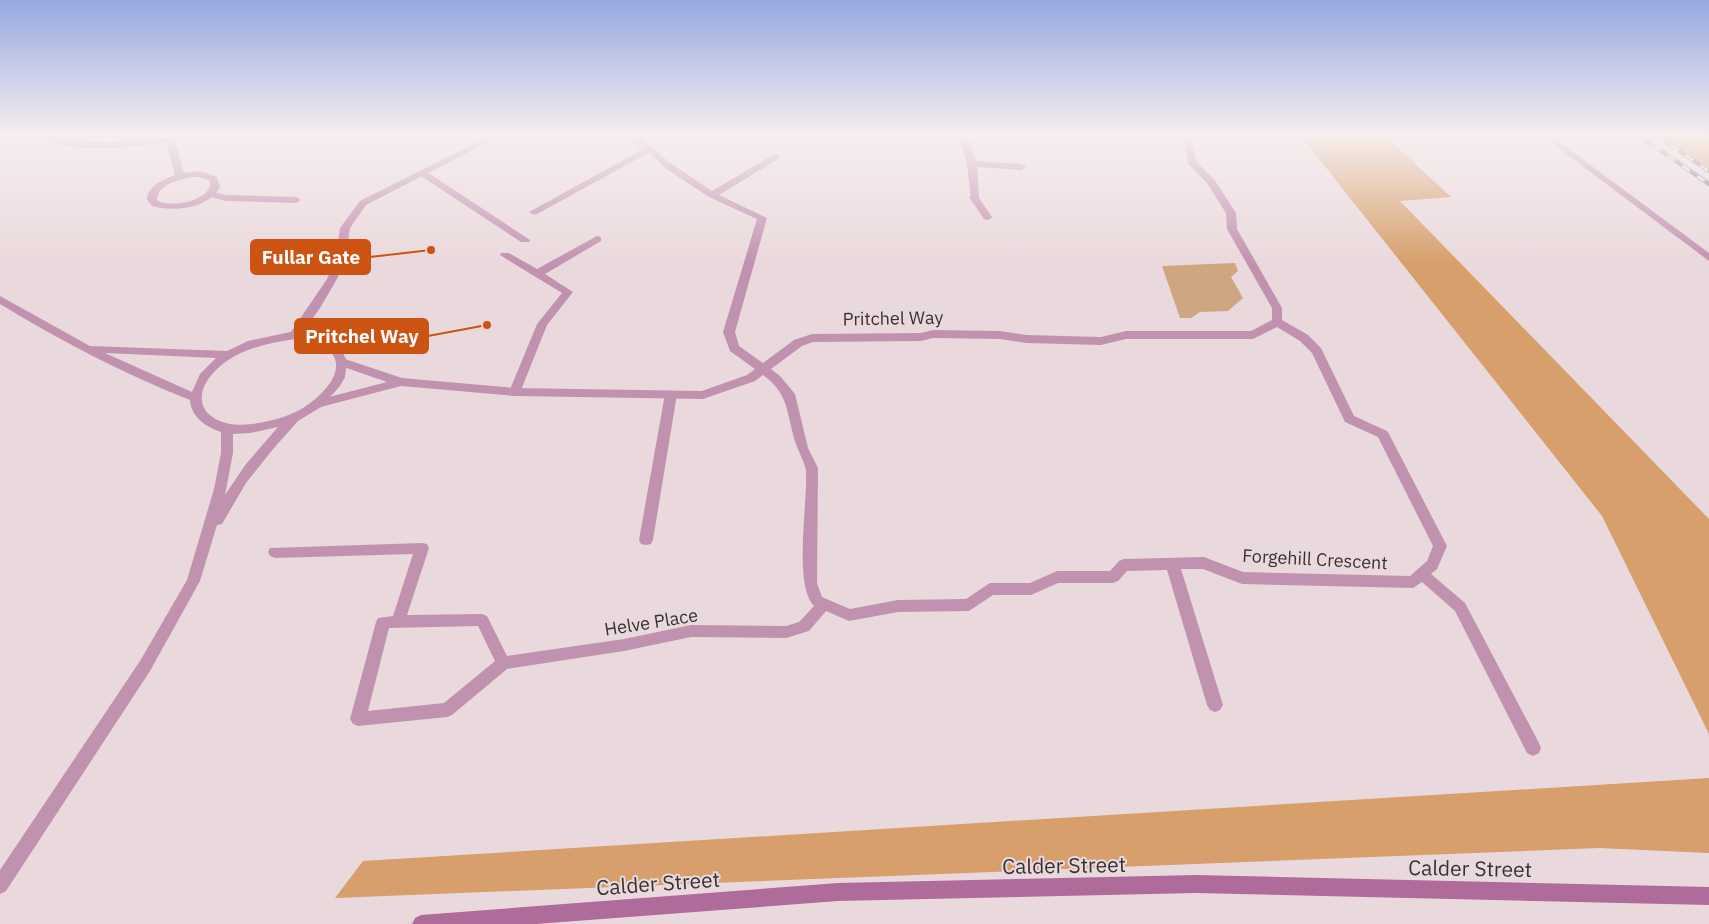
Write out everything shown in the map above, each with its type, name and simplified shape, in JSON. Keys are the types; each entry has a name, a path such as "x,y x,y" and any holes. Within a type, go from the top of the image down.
{"main road":[{"name":"Calder Street","path":"421,924 838,892 1186,884 1709,896"}],"street":[{"path":"175,178 161,184 155,190 152,200 155,204 162,207 182,207 193,204 210,194 215,188 214,178"},
{"path":"295,335 316,306 332,279 340,262 345,228 363,203 415,178"},
{"path":"430,178 525,240"},
{"path":"534,212 596,178"},
{"path":"687,178 712,194 762,218 730,332 734,348 776,379 789,394 802,448 812,468 810,583 817,601 824,604"},
{"path":"712,194 739,178"},
{"path":"973,178 974,197 988,217"},
{"path":"1208,178 1232,213 1232,229 1277,308 1277,322 1304,338 1318,351 1349,419 1383,434 1440,546 1432,565 1422,574 1460,607 1533,748"},
{"path":"1602,178 1709,258"},
{"path":"210,194 226,198 296,200"},
{"path":"537,274 597,239"},
{"path":"505,255 568,292 542,324 515,392"},
{"path":"0,299 48,329 162,385 196,398"},
{"name":"Pritchel Way","path":"342,362 401,382 515,392 703,395 751,378 798,343 812,338 921,337 934,334 1000,335 1026,339 1101,341 1126,334 1253,335 1277,322"},
{"path":"208,535 237,484 262,450 296,417 316,404 332,390 340,376 342,362 338,350 328,342 313,336 295,335 250,344 212,368 201,383 196,398 199,412 210,422 227,429 250,429 273,425 296,417"},
{"path":"88,349 230,355"},
{"name":"Pritchel Way","path":"316,404 401,382"},
{"path":"646,540 671,394"},
{"path":"0,885 145,666 193,581 208,535 226,460 227,429"},
{"path":"275,552 422,548 398,621"},
{"path":"1172,563 1215,705"},
{"name":"Forgehill Crescent","path":"824,604 849,614 898,606 968,605 990,589 1030,589 1057,577 1113,577 1124,565 1204,563 1242,578 1413,582 1422,574"},
{"name":"Helve Place","path":"503,663 624,645 691,631 786,632 804,627 824,604"},
{"path":"482,620 503,663 447,710 358,719 382,622 482,620"}],"shaded area":[{"path":"1334,178 1431,178 1451,197 1400,201 1709,519 1709,734 1602,516"},
{"path":"1235,263 1238,271 1231,277 1243,298 1228,311 1200,312 1191,318 1180,318 1162,266"},
{"path":"1709,778 1709,853 1599,848 335,898 363,861"}],"railway":[{"path":"1700,178 1709,184"}],"place":[{"name":"Fullar Gate","path":"431,250"},
{"name":"Pritchel Way","path":"487,325"}]}
